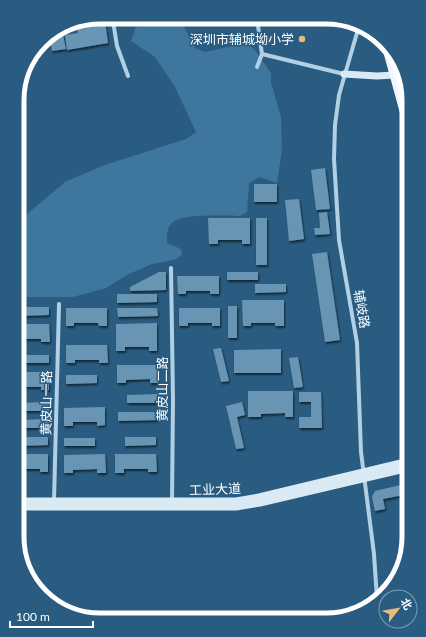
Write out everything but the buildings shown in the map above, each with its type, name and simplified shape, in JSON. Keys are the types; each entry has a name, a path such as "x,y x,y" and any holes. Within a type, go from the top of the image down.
{"main road":[{"path":"389,58 402,106"}],"street":[{"path":"113,24 117,46 128,76"},
{"path":"257,67 262,54 258,24"},
{"name":"辅岐路","path":"357,31 344,74 336,109 334,159 339,240 357,343 360,438 363,475 374,554 376,594"},
{"path":"262,54 344,74 398,76"},
{"name":"黄皮山二路","path":"171,268 173,400 172,502"},
{"name":"黄皮山一路","path":"54,501 59,304"},
{"name":"工业大道","path":"24,507 178,508 247,505 363,475 402,463"},
{"name":"工业大道","path":"24,501 172,502 246,500 363,475 402,469"},
{"path":"172,502 178,508"}],"shaded area":[{"path":"148,24 183,24 195,48 205,52 246,43 255,50 271,73 271,82 281,117 282,150 277,183 260,177 249,183 247,212 240,216 194,216 177,220 172,223 168,230 167,243 181,249 182,255 174,260 152,264 129,274 106,288 73,297 24,297 24,217 65,182 102,166 186,139 196,132 175,87 155,57 131,41 136,27"}],"place":[{"name":"深圳市辅城坳小学","path":"302,39"}]}
